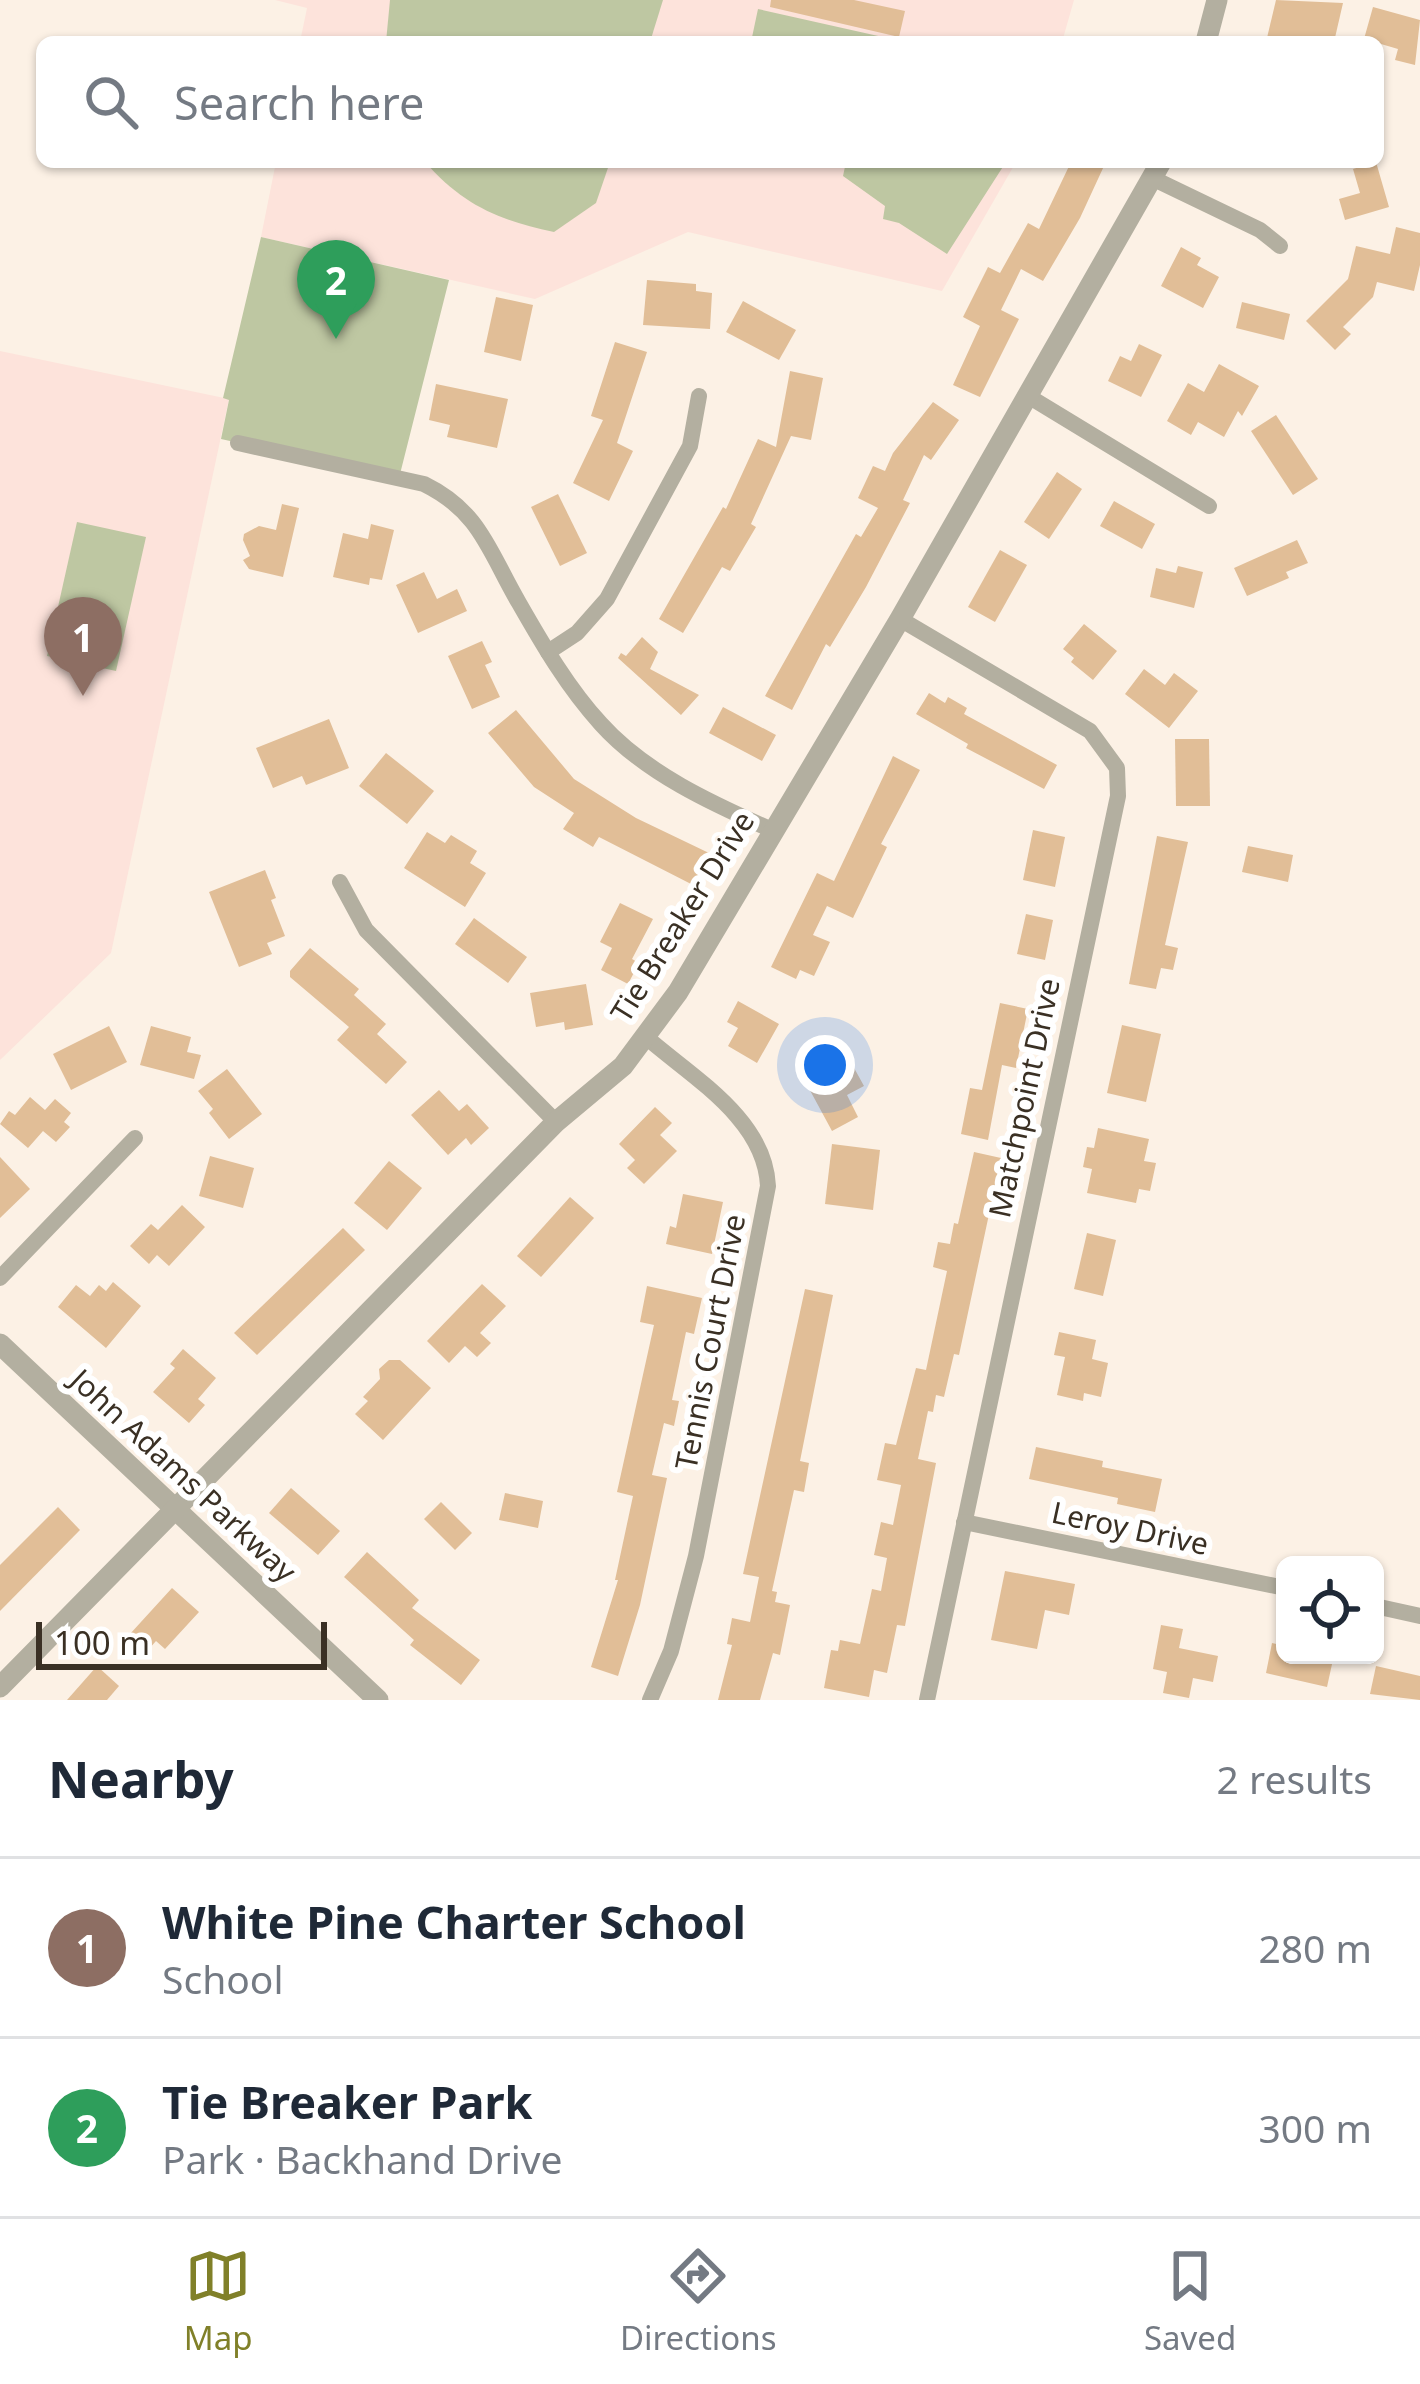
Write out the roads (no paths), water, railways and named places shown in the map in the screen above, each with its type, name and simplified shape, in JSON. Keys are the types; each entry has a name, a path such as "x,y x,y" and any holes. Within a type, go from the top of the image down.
{"street":[{"path":"1208,36 1217,0"},
{"path":"1158,171 1280,246"},
{"name":"Tie Breaker Drive","path":"0,1687 172,1508 556,1122 623,1066 646,1037 678,992 900,619 1158,171"},
{"path":"548,652 577,633 607,598 690,446 699,396"},
{"path":"1028,396 1209,506"},
{"path":"238,443 424,484 450,497 481,528 548,652 589,710 633,754 730,812 772,830"},
{"name":"Matchpoint Drive","path":"900,619 1090,730 1117,768 1118,796 927,1700"},
{"path":"340,882 366,929 556,1122"},
{"name":"Tennis Court Drive","path":"646,1037 745,1124 767,1163 768,1186 696,1556 670,1651 650,1700"},
{"path":"0,1277 135,1138"},
{"name":"John Adams Parkway","path":"0,1344 374,1699"},
{"name":"Leroy Drive","path":"964,1522 1276,1586"},
{"path":"1384,1608 1420,1616"}],"place":[{"name":"Tie Breaker Park","path":"336,339"},
{"name":"White Pine Charter School","path":"83,696"}]}
